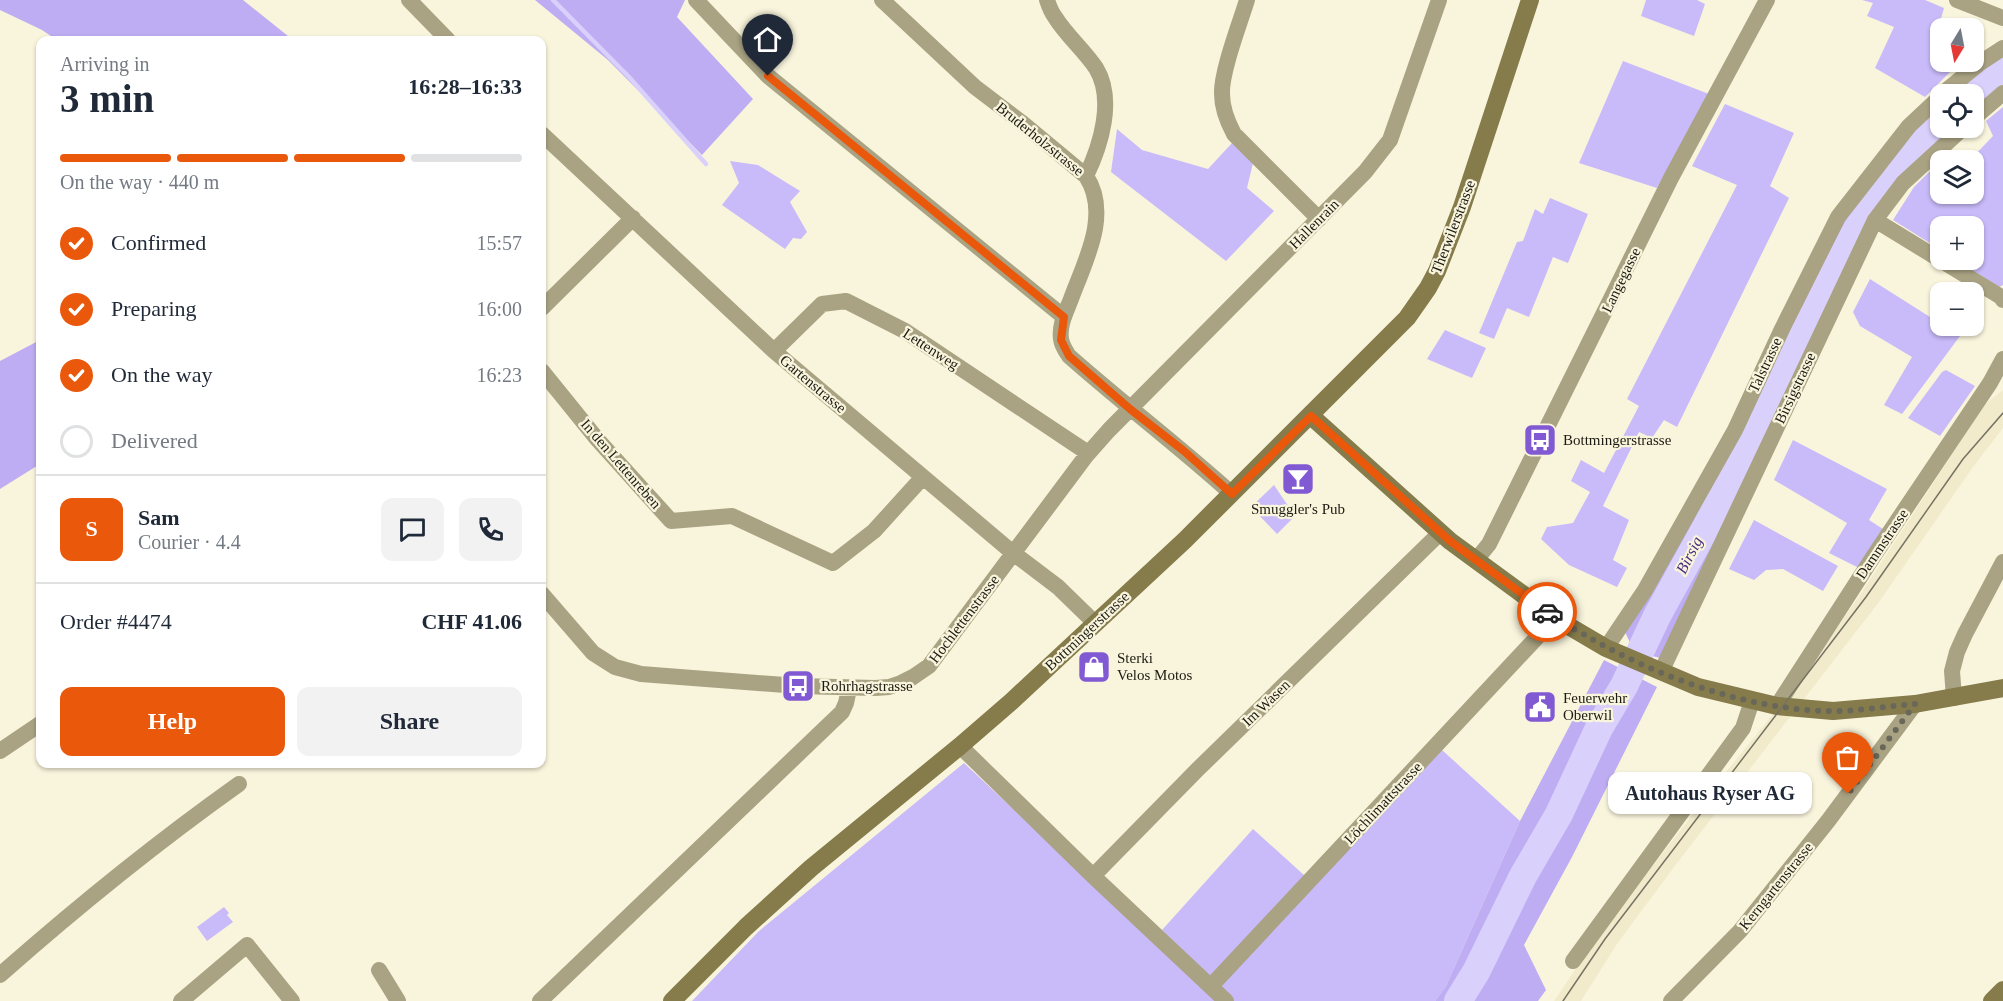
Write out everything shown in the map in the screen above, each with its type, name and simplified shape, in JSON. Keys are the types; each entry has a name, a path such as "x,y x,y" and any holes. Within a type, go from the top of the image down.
{"main road":[{"name":"Therwilerstrasse","path":"1311,416 1407,318 1437,271 1462,207 1530,0"},
{"name":"Bottmingerstrasse","path":"672,1001 746,927 811,868 1012,701 1185,540 1311,416"},
{"path":"1311,416 1441,532 1555,618 1606,648 1698,687 1777,706 1833,711 1915,704 2003,688"},
{"path":"1992,1001 2003,990"}],"street":[{"path":"409,0 444,36"},
{"path":"696,0 768,76 1064,317"},
{"name":"Bruderholzstrasse","path":"882,0 975,87 1086,176 1094,187 1097,200 1097,221 1064,317 1061,340 1069,356 1130,409 1184,451 1232,494"},
{"path":"1047,0 1054,17 1095,67 1103,86 1104,117 1099,145 1086,176"},
{"path":"1247,0 1224,76 1221,93 1225,116 1234,134 1319,219"},
{"name":"Hallenrain","path":"1130,409 1365,172 1389,140 1439,0"},
{"name":"Langegasse","path":"1476,560 1489,544 1671,178 1767,0"},
{"path":"1957,0 2003,18"},
{"name":"Talstrasse","path":"1955,84 1980,63 2003,48"},
{"path":"1984,109 2003,93"},
{"name":"Talstrasse","path":"1606,648 1645,590 1735,430 1838,217 1909,126 1930,106"},
{"name":"Gartenstrasse","path":"546,138 774,351 1013,553 1058,587 1095,623"},
{"name":"Birsigstrasse","path":"1661,672 1875,220 1903,183 1952,138"},
{"path":"546,304 633,218"},
{"path":"1875,220 2002,298"},
{"name":"Lettenweg","path":"774,351 822,304 846,301 905,331 1088,453"},
{"name":"Dammstrasse","path":"1777,706 1875,554 1996,382 2003,359"},
{"name":"In den Lettenreben","path":"546,376 597,439 671,521 732,516 833,563 874,531 923,477"},
{"name":"Hochlettenstrasse","path":"546,599 593,653 615,667 641,674 849,689 889,687 913,677 929,666 1088,453 1130,409"},
{"name":"Im Wasen","path":"1093,876 1197,769 1441,532"},
{"path":"1954,698 1952,671 1957,652 2003,562"},
{"name":"Löchlimattstrasse","path":"1210,986 1555,618"},
{"path":"540,1001 842,712 849,689"},
{"path":"1573,961 1743,728 1752,701"},
{"name":"Kerngartenstrasse","path":"1671,1001 1740,931 1828,821 1915,704"},
{"path":"0,751 36,727"},
{"path":"960,746 1093,876 1226,1001"},
{"path":"0,975 75,910 176,829 239,784"},
{"path":"181,1001 247,945 292,1001"},
{"path":"379,970 398,1001"}],"shaded area":[{"path":"0,0 243,0 288,36 51,36 0,10"},
{"path":"535,0 685,0 677,17 753,99 702,155 608,60"},
{"path":"1646,0 1697,0 1705,4 1694,36 1641,16"},
{"path":"1862,0 1925,0 1944,8 1941,18 1930,18 1930,72 1950,72 1938,84 1930,84 1930,92 1925,97 1875,68 1894,27 1867,16 1873,3"},
{"path":"2003,59 2003,90 1984,106 1984,84 1969,84"},
{"path":"1623,61 1709,94 1657,188 1579,163"},
{"path":"1725,104 1794,133 1770,186 1789,198 1677,427 1664,420 1652,438 1639,432 1603,506 1629,520 1613,560 1627,568 1617,587 1569,565 1541,539 1547,527 1573,523 1590,492 1571,481 1581,460 1604,473 1639,406 1627,399 1737,185 1692,166"},
{"path":"2003,107 2003,285 1999,287 1972,270 1984,270 1984,216 1930,216 1930,243 1893,220 1914,187 1930,171 1930,204 1984,204 1984,150 1980,150 1993,136 1986,121"},
{"path":"1930,116 1930,138 1950,138 1939,150 1930,150 1930,159 1873,221 1660,658 1634,651 1625,632 1842,223 1916,128"},
{"path":"1117,129 1142,150 1208,169 1232,143 1253,163 1247,188 1274,211 1226,261 1111,172"},
{"path":"730,161 758,165 800,191 790,202 807,232 801,239 793,238 785,249 722,205 739,183"},
{"path":"1550,198 1588,214 1568,263 1553,257 1529,317 1507,308 1494,339 1479,333 1517,242 1523,241 1535,209 1543,214"},
{"path":"1870,279 1930,317 1930,336 1960,336 1902,414 1884,405 1912,357 1860,326 1853,312"},
{"path":"1445,330 1486,348 1472,378 1427,359"},
{"path":"36,342 36,466 0,489 0,361"},
{"path":"1946,370 1975,386 1940,436 1908,418 1942,372"},
{"path":"2003,390 2003,428 1879,602 1677,863 1617,944 1581,1001 1554,1001 1600,933 1799,682 1860,595 1985,404"},
{"path":"1793,440 1887,489 1869,520 1883,529 1859,568 1829,553 1847,523 1774,480"},
{"path":"1274,485 1295,516 1277,534 1251,507"},
{"path":"1754,520 1838,566 1823,591 1783,569 1766,570 1754,580 1729,569"},
{"path":"1604,660 1657,687 1572,857 1524,945 1546,990 1538,1001 1435,1001 1446,986 1520,821"},
{"path":"1442,750 1520,821 1446,986 1435,1001 692,1001 759,931 964,763 1212,995"},
{"path":"1253,829 1305,876 1211,977 1162,930"},
{"path":"224,907 233,922 207,941 197,927"}],"waterway":[{"path":"553,0 629,77 706,164"},
{"name":"Birsig","path":"1984,88 2003,72"},
{"name":"Birsig","path":"1458,1001 1476,972 1523,876 1559,814 1599,728 1624,686 1657,616 1706,527 1801,335 1869,206 1896,170 1930,134"}],"tram line":[{"path":"1563,1001 1605,939 1866,597 1963,459 2003,413"}],"way so far":[{"path":"1547,612 1606,648 1661,672 1698,687 1752,701 1777,706 1833,711 1915,704 1848,794"}],"place":[{"name":"Bottmingerstrasse","path":"1540,440"},
{"name":"Smuggler's Pub","path":"1298,479"},
{"name":"Sterki Velos Motos","path":"1094,667"},
{"name":"Rohrhagstrasse","path":"798,686"},
{"name":"Feuerwehr Oberwil","path":"1540,707"},
{"name":"Autohaus Ryser AG","path":"1848,794"}],"route":[{"path":"768,76 1064,317 1061,340 1069,356 1130,409 1184,451 1232,494 1311,416 1450,541 1547,612"}]}
